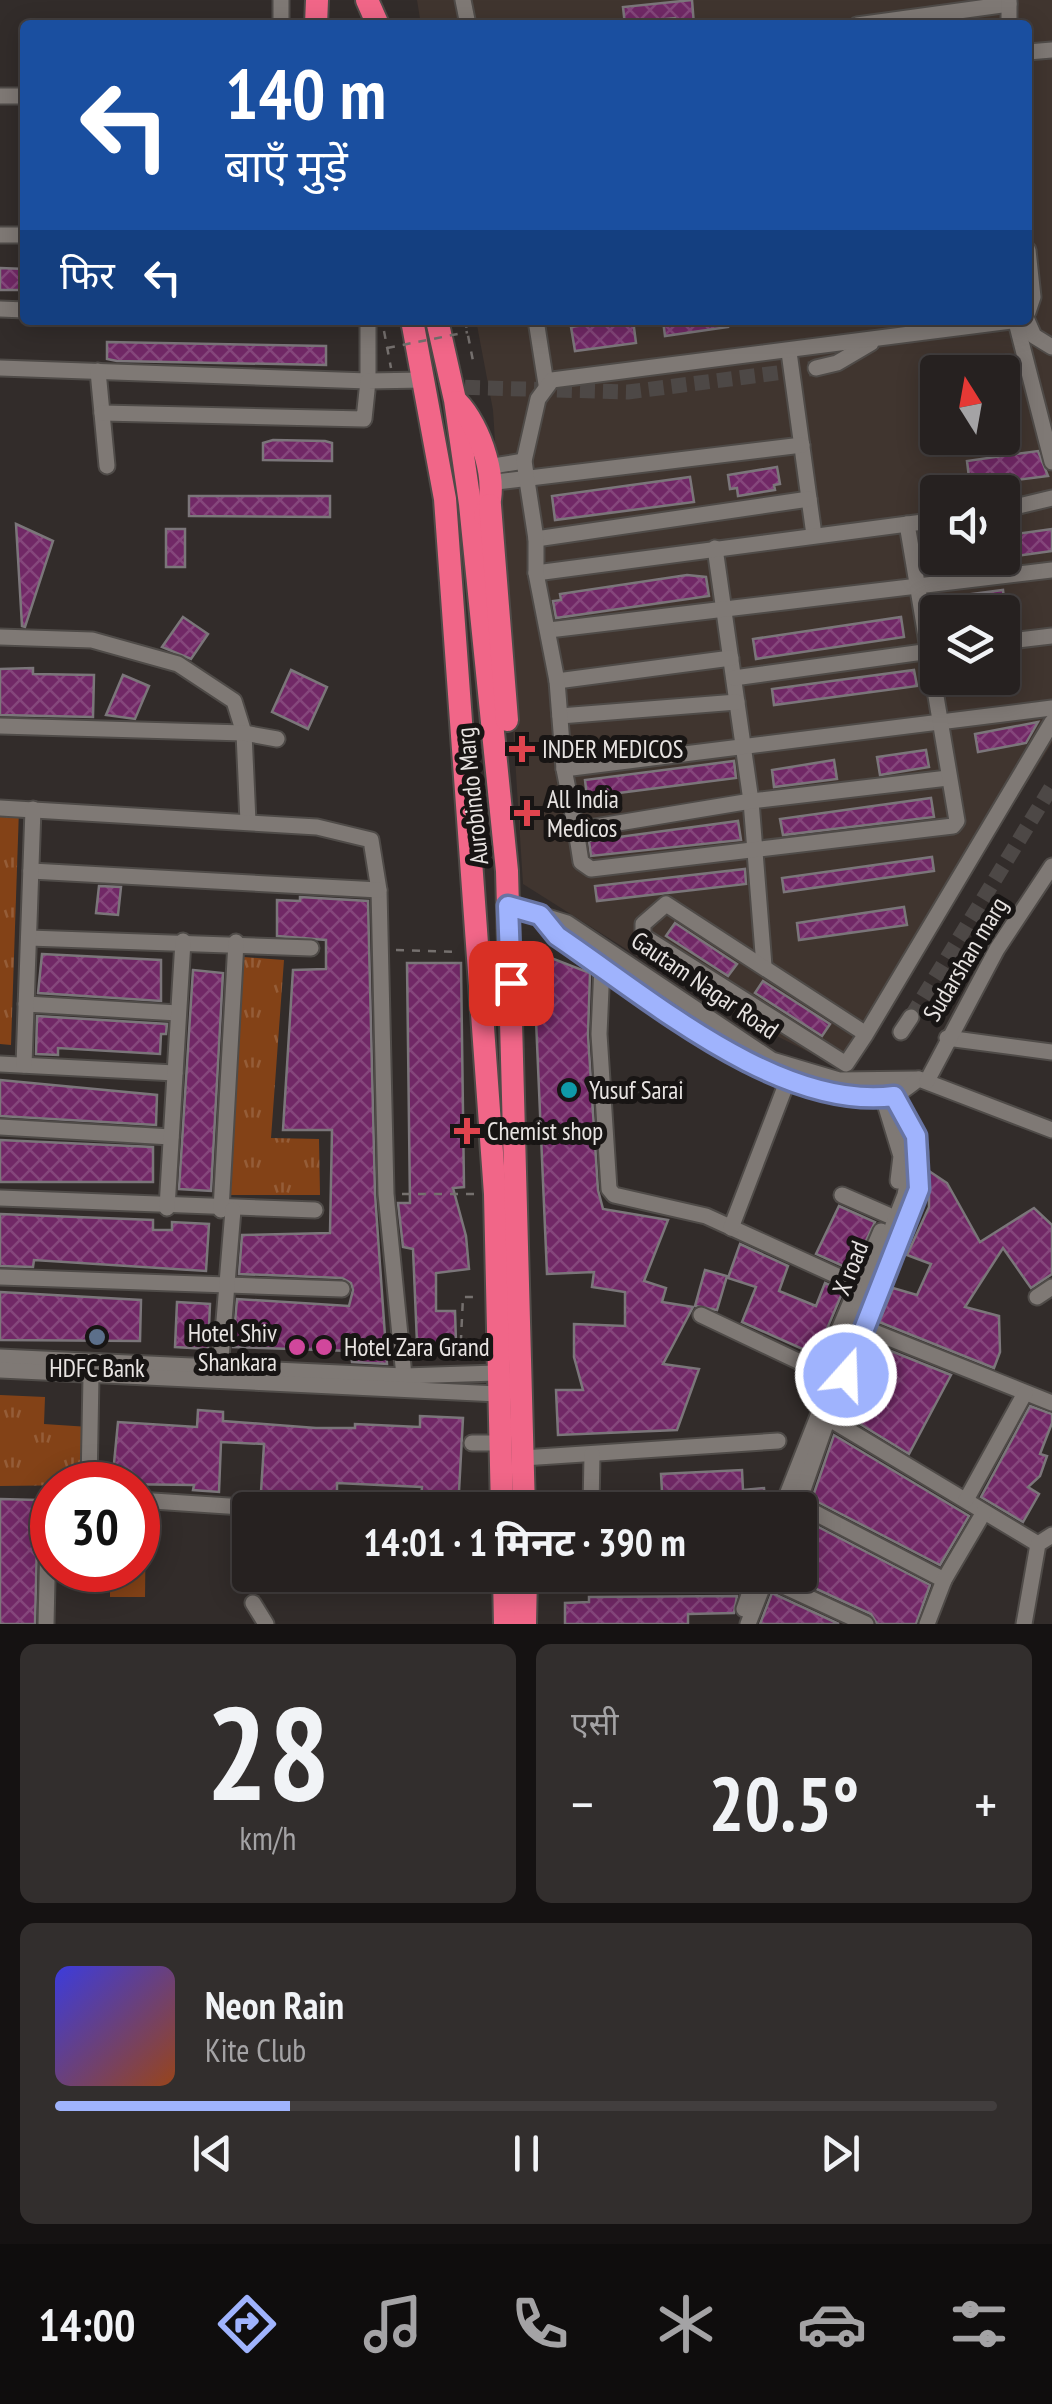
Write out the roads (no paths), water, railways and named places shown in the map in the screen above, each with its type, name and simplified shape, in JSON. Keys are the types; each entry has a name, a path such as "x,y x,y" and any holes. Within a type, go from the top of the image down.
{"highway":[{"name":"Aurobindo Marg","path":"413,325 444,500 495,1194 501,1492"},
{"name":"Aurobindo Marg","path":"438,325 455,400 474,538 505,856 523,1492"},
{"path":"455,400 472,417 488,485 516,818 505,856"},
{"path":"474,538 488,485"},
{"path":"504,1592 505,1624"},
{"path":"525,1624 526,1592"}],"street":[{"path":"890,20 1009,2"},
{"path":"102,414 364,419 368,325"},
{"path":"537,325 546,384 524,461 536,539 536,573 550,630 564,769 580,862 590,869 754,846 950,827 956,821 936,695"},
{"path":"546,384 972,325"},
{"path":"1023,325 1052,462"},
{"path":"1027,325 1034,336 1052,347"},
{"path":"816,368 836,363 880,338"},
{"path":"789,352 814,535"},
{"path":"0,368 423,380"},
{"path":"98,371 107,466"},
{"path":"488,485 802,444"},
{"path":"488,485 524,461"},
{"path":"536,539 809,498"},
{"path":"1020,506 1052,498"},
{"path":"536,573 920,522"},
{"path":"907,524 920,597"},
{"path":"715,548 751,802 764,966"},
{"path":"550,630 1052,570"},
{"path":"1020,640 1052,636"},
{"path":"0,637 92,640 178,664 234,701 244,733 248,822"},
{"path":"734,678 920,653"},
{"path":"557,681 731,658"},
{"path":"560,716 737,702"},
{"path":"564,769 744,750 1052,708"},
{"path":"866,1034 666,904 641,928 643,936 846,1064 866,1034 1052,722"},
{"path":"0,726 244,733 277,739"},
{"path":"576,830 751,802 948,778"},
{"path":"0,808 248,822 362,834 375,849 386,1194 404,1376"},
{"path":"24,1066 33,809"},
{"name":"Sudarshan marg","path":"923,1080 997,949 1052,866"},
{"path":"31,871 379,890"},
{"name":"Gautam Nagar Road","path":"508,906 568,923 772,1060 839,1080 923,1080 1052,1130"},
{"path":"540,915 557,936 710,1038 787,1082 838,1096 889,1096 923,1080"},
{"path":"29,938 236,942 312,948"},
{"path":"167,1208 182,941"},
{"path":"220,1370 227,1284 236,942"},
{"path":"602,966 599,1034 609,1189 614,1195 706,1216 857,1285"},
{"path":"26,1004 178,1014"},
{"path":"901,1032 911,1017"},
{"path":"947,1038 1052,1052"},
{"path":"0,1064 175,1073"},
{"path":"731,1228 787,1082"},
{"path":"701,1315 821,1372 888,1215 900,1156 889,1096"},
{"name":"X road","path":"788,1492 905,1195 912,1158 902,1114 889,1096"},
{"path":"802,1492 919,1189 916,1136 902,1114"},
{"path":"0,1127 171,1137"},
{"path":"842,1195 888,1215"},
{"path":"0,1198 167,1208 315,1210"},
{"path":"0,1278 342,1289"},
{"path":"1038,1297 1052,1286"},
{"path":"864,1328 1052,1403"},
{"path":"0,1357 220,1370 460,1376 497,1384"},
{"path":"0,1370 91,1376 497,1384"},
{"path":"89,1462 91,1376"},
{"path":"966,1500 1025,1393"},
{"path":"828,1418 984,1512 1045,1539 1024,1624"},
{"path":"522,1458 778,1441"},
{"path":"472,1442 500,1443"},
{"path":"591,1492 592,1454"},
{"path":"160,1501 232,1506"},
{"path":"927,1624 944,1580 984,1512"},
{"path":"817,1517 944,1580"},
{"path":"46,1624 47,1592"},
{"path":"740,1624 755,1592"},
{"path":"748,1624 758,1592"},
{"path":"797,1592 866,1624"},
{"path":"253,1603 266,1624"}],"tunnel":[{"path":"419,386 628,392 816,368"},
{"path":"911,1017 1052,786"}],"place":[{"name":"INDER MEDICOS","path":"522,749"},
{"name":"All India Medicos","path":"527,813"},
{"name":"Yusuf Sarai","path":"569,1090"},
{"name":"Chemist shop","path":"467,1131"},
{"name":"HDFC Bank","path":"97,1337"},
{"name":"Hotel Shiv Shankara","path":"297,1347"},
{"name":"Hotel Zara Grand","path":"324,1347"}]}
